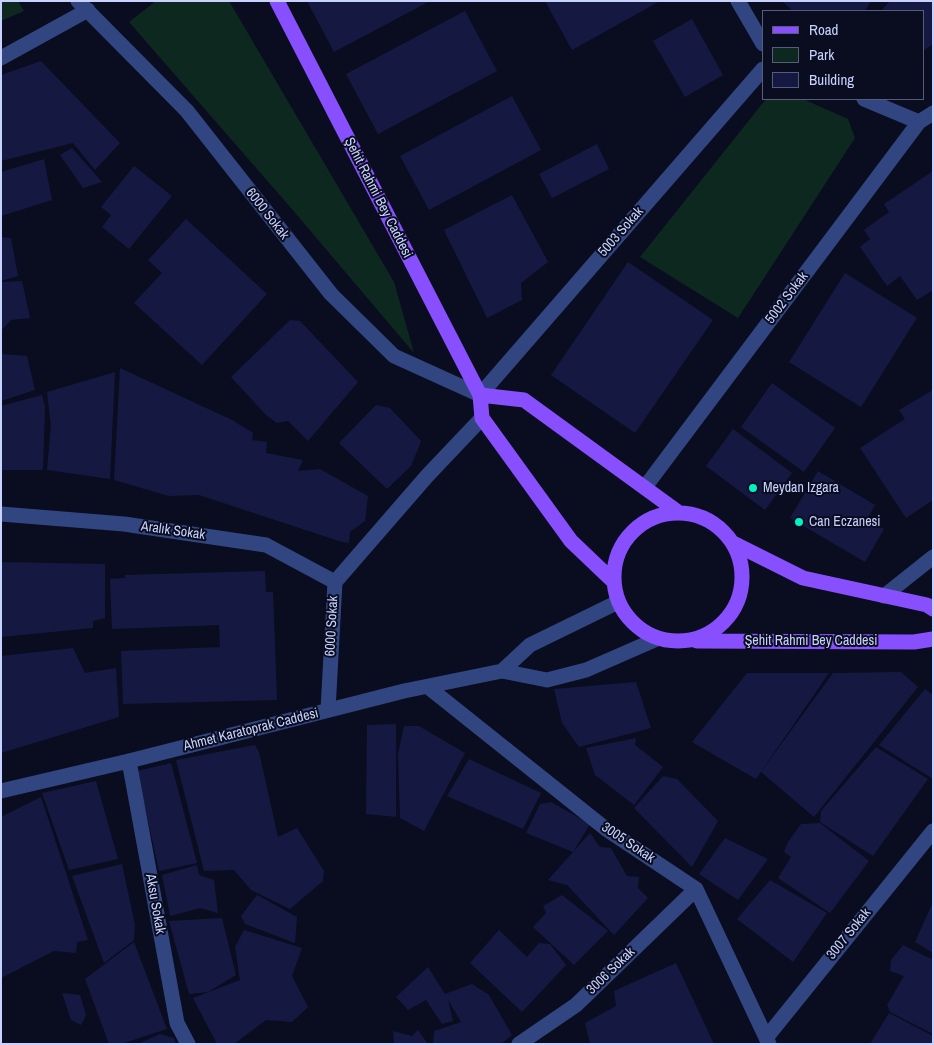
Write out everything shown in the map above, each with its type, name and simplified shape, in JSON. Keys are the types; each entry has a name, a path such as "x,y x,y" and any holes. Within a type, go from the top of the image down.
{"main road":[{"name":"Şehit Rahmi Bey Caddesi","path":"277,1 480,395 482,418"},
{"name":"Şehit Rahmi Bey Caddesi","path":"480,395 524,400 678,512"},
{"path":"482,418 571,541 613,581"},
{"name":"Şehit Rahmi Bey Caddesi","path":"933,609 927,605 803,578 733,543 718,526 700,516 678,512 657,515 633,531 624,541 615,560 613,581 618,602 627,618 640,630 657,639 688,641 914,642 933,639"},
{"name":"Şehit Rahmi Bey Caddesi","path":"688,641 708,634 725,622 737,604 742,584 742,570 733,543"}],"street":[{"path":"738,1 762,42"},
{"name":"6000 Sokak","path":"83,6 187,111 331,294 394,356 480,395"},
{"path":"1,58 83,6"},
{"name":"5003 Sokak","path":"480,395 762,70"},
{"path":"866,100 919,122"},
{"name":"5002 Sokak","path":"645,487 919,122 933,113"},
{"name":"6000 Sokak","path":"328,710 335,582 427,476 482,418"},
{"name":"Aralık Sokak","path":"1,514 124,524 266,545 335,582"},
{"path":"884,596 933,557"},
{"path":"502,671 530,645 618,602"},
{"name":"Ahmet Karatoprak Caddesi","path":"1,791 128,762 404,691 502,671 547,680 586,670 657,639"},
{"name":"3005 Sokak","path":"428,687 606,829 696,889"},
{"name":"Aksu Sokak","path":"128,762 177,1023 188,1044"},
{"name":"3007 Sokak","path":"768,1041 933,831"},
{"path":"696,889 768,1041"},
{"name":"3006 Sokak","path":"519,1044 576,1005 696,889"}],"green space":[{"path":"1,1 18,1 24,11 1,21"},
{"path":"156,1 229,1 394,282 414,353 129,22"},
{"path":"765,100 805,100 848,119 855,138 738,318 640,257"}],"building":[{"path":"307,1 430,1 334,52"},
{"path":"545,1 660,1 572,50"},
{"path":"782,1 871,1 866,10 792,10"},
{"path":"890,1 933,1 933,44 924,50 924,10 882,10"},
{"path":"465,11 497,71 378,134 346,74"},
{"path":"692,19 723,75 685,97 653,41"},
{"path":"41,61 120,143 95,170 73,143 1,161 1,75"},
{"path":"512,96 541,150 429,210 400,156"},
{"path":"597,144 609,169 552,198 539,174"},
{"path":"72,148 102,182 83,188 60,155"},
{"path":"44,159 52,200 1,216 1,172"},
{"path":"134,166 172,196 129,249 102,227 111,215 101,207"},
{"path":"933,171 933,290 917,300 900,276 887,286 860,247 870,239 864,230 889,212 884,204"},
{"path":"512,195 548,262 521,283 522,300 487,318 444,230"},
{"path":"186,219 267,294 202,365 134,303 162,273 148,260"},
{"path":"1,237 11,238 18,276 1,281"},
{"path":"628,262 713,320 635,433 551,375"},
{"path":"845,273 917,318 861,407 789,362"},
{"path":"22,281 30,318 11,320 1,331 1,282"},
{"path":"290,320 300,321 358,382 308,441 288,421 277,423 266,415 231,377"},
{"path":"1,354 27,356 35,390 1,401"},
{"path":"120,368 232,420 253,433 252,440 267,442 266,453 303,460 298,471 320,469 368,496 365,521 350,532 349,543 342,542 199,495 169,496 114,480"},
{"path":"115,372 110,479 47,470 51,426 47,392"},
{"path":"772,383 835,428 804,472 741,427"},
{"path":"933,390 933,500 906,518 860,448 905,419 899,410"},
{"path":"42,395 45,407 43,470 1,470 1,406"},
{"path":"376,405 390,408 421,441 411,466 387,489 339,443"},
{"path":"733,429 792,473 765,510 706,466"},
{"path":"818,471 875,505 867,519 884,529 865,562 790,518"},
{"path":"1,562 105,564 105,618 93,621 93,628 1,637"},
{"path":"265,571 266,592 273,592 277,700 123,704 121,651 220,647 219,625 112,629 110,579 125,578 125,575"},
{"path":"73,648 85,673 116,668 119,717 1,753 1,656"},
{"path":"901,672 918,687 814,817 761,772 833,673"},
{"path":"747,673 829,673 756,779 692,742"},
{"path":"636,682 651,728 579,747 562,723 554,689"},
{"path":"925,689 933,695 933,779 879,745"},
{"path":"396,724 396,817 366,814 367,725"},
{"path":"404,726 419,726 465,753 424,831 400,818 398,754"},
{"path":"636,738 635,745 663,767 634,805 595,775 586,748"},
{"path":"255,745 259,752 278,837 297,828 324,871 323,881 290,909 251,890 234,870 204,871 176,760"},
{"path":"876,747 928,779 873,856 820,822 821,811"},
{"path":"469,759 541,793 523,829 447,796"},
{"path":"171,763 197,863 159,871 137,771"},
{"path":"663,776 677,779 718,821 692,867 634,808"},
{"path":"96,781 118,859 69,870 42,793"},
{"path":"41,797 88,940 77,942 76,953 54,951 1,978 1,817"},
{"path":"551,802 590,824 573,852 526,833 540,804"},
{"path":"820,823 869,861 830,913 778,878 791,857 784,852 788,842 801,824"},
{"path":"590,833 600,847 611,848 627,876 639,877 638,888 648,898 614,935 567,885 548,880"},
{"path":"725,838 768,859 738,900 699,874"},
{"path":"122,864 135,925 134,940 104,963 72,876"},
{"path":"197,865 199,875 214,880 218,913 200,908 170,916 162,875"},
{"path":"770,880 827,913 793,962 737,919"},
{"path":"257,895 297,917 295,943 245,924 241,916"},
{"path":"562,895 608,931 574,965 533,927 546,913 543,906"},
{"path":"933,902 933,953 915,942"},
{"path":"222,918 236,975 208,992 189,994 169,921"},
{"path":"244,930 302,948 292,976 308,1007 292,1022 266,1020 234,1044 217,1044 193,998 240,980 235,947"},
{"path":"499,930 527,957 539,943 550,944 566,965 522,1012 470,963"},
{"path":"134,942 167,1029 121,1044 109,1044 85,979"},
{"path":"903,945 933,960 933,1034 890,1012 887,1005 904,976 890,971 891,960"},
{"path":"676,963 714,1044 590,1044 585,1023 616,1006 614,991"},
{"path":"428,967 445,994 472,984 489,995 512,1035 501,1044 433,1044 434,1031 461,1022 448,1000 453,1021 442,1024 426,1000 408,1010 396,997"},
{"path":"62,993 80,995 86,1015 81,1025 71,1020"},
{"path":"889,1013 933,1036 933,1044 870,1044"},
{"path":"418,1030 428,1044 394,1044 393,1031 412,1036"},
{"path":"160,1034 174,1038 176,1044 138,1044"}],"place":[{"name":"Meydan Izgara","path":"753,488"},
{"name":"Can Eczanesi","path":"799,522"}]}
